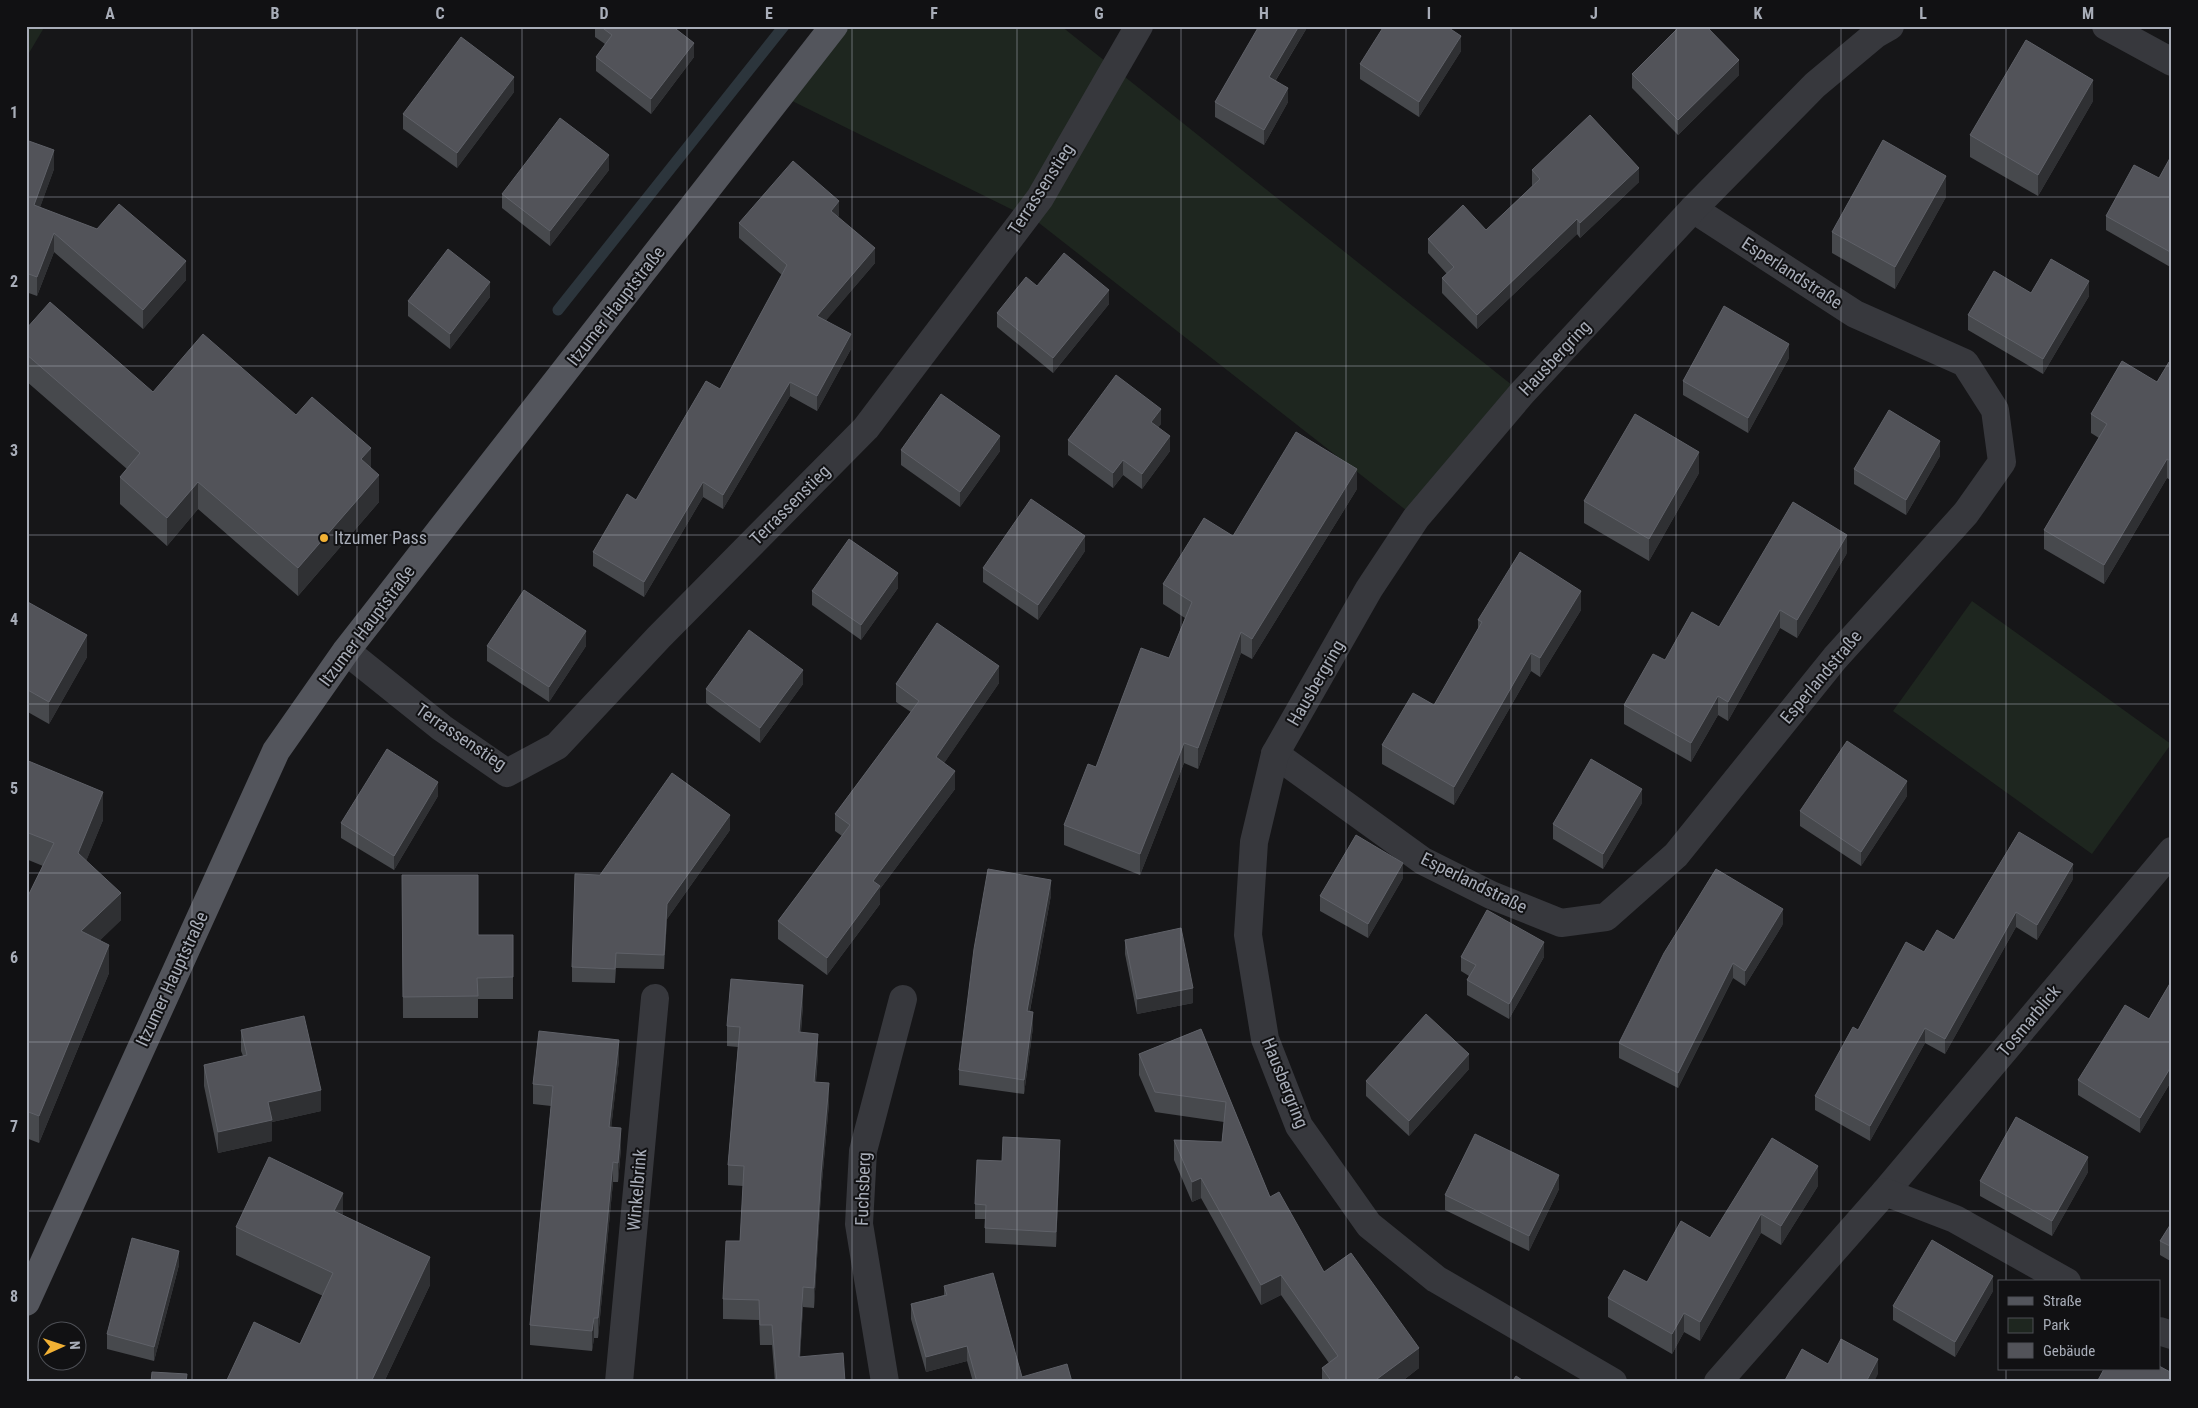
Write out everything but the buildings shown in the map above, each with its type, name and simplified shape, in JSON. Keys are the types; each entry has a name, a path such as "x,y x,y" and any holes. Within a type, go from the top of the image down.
{"main road":[{"name":"Itzumer Hauptstraße","path":"26,1302 276,751 346,651 834,26"}],"street":[{"name":"Terrassenstieg","path":"346,651 442,728 507,773 558,746 659,637 866,428 1040,198 1139,26"},
{"name":"Hausbergring","path":"1613,1382 1436,1279 1369,1225 1299,1126 1265,1039 1248,935 1254,842 1275,754 1369,589 1416,518 1522,393 1693,210 1815,85 1876,34 1890,26"},
{"path":"2106,26 2172,62"},
{"name":"Esperlandstraße","path":"1275,754 1423,861 1490,895 1561,923 1606,917 1676,854 1835,658 1966,513 2002,462 1995,410 1965,363 1855,314 1693,210"},
{"name":"Tosmarblick","path":"1718,1382 1886,1192 2172,851"},
{"name":"Winkelbrink","path":"619,1382 655,998"},
{"name":"Fuchsberg","path":"885,1382 859,1224 862,1160 874,1105 904,999"},
{"path":"1886,1192 1955,1219 2063,1280"},
{"path":"2160,1331 2172,1335"}],"green space":[{"path":"26,26 45,26 26,58"},
{"path":"834,26 1061,26 1522,393 1416,518 1039,223 780,95"},
{"path":"1972,601 2171,744 2092,854 1893,711"}],"waterway":[{"path":"558,310 784,26"}],"place":[{"name":"Itzumer Pass","path":"324,538"}]}
